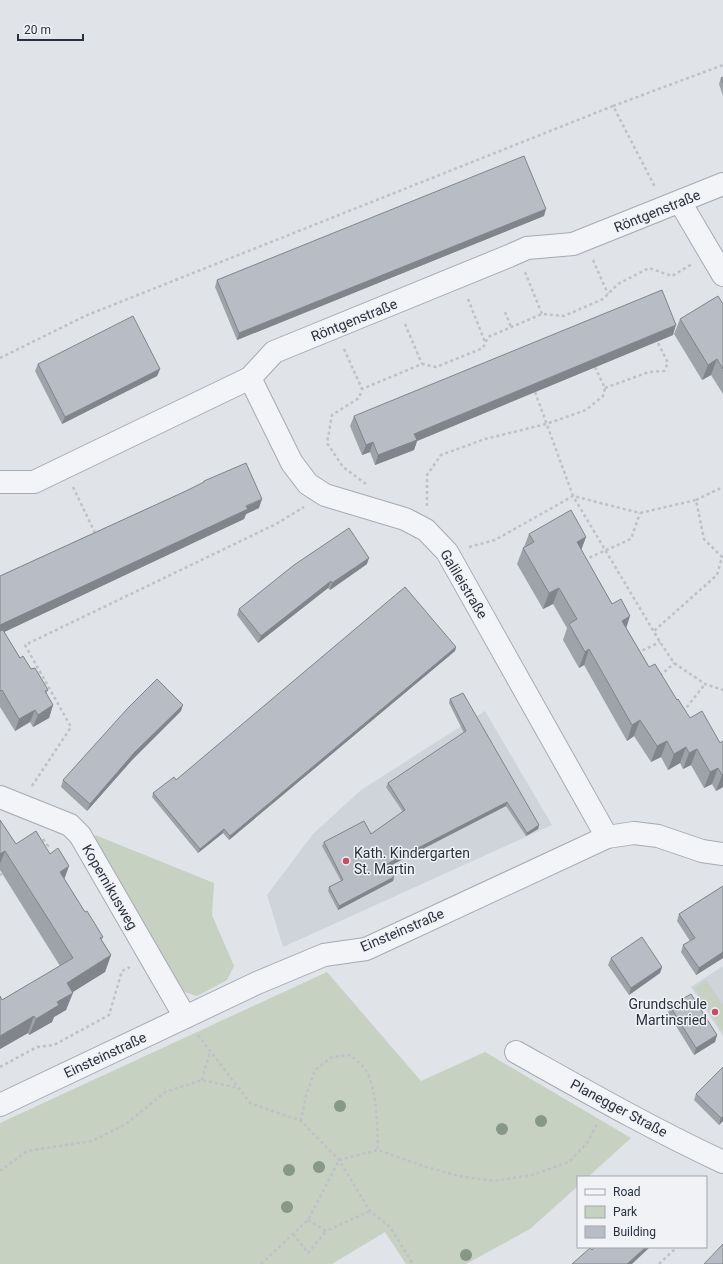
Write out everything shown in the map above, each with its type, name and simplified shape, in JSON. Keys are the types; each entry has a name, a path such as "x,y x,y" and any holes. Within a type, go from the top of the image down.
{"street":[{"name":"Röntgenstraße","path":"0,482 34,482 64,468 250,378 274,352 527,248 573,244 723,184"},
{"path":"672,205 710,254 723,275"},
{"name":"Galileistraße","path":"250,378 292,463 308,484 325,495 405,519 426,530 447,552 607,837"},
{"name":"Kopernikusweg","path":"0,797 70,825 80,835 185,1018"},
{"name":"Einsteinstraße","path":"0,1105 257,983 324,955 366,948 607,837 634,833 658,836 702,851 723,854"},
{"name":"Planegger Straße","path":"516,1052 694,1149 723,1162"}],"path":[{"path":"0,358 85,316 613,106 723,65"},
{"path":"613,106 672,205"},
{"path":"584,240 608,294"},
{"path":"517,253 542,314"},
{"path":"362,389 422,364 436,367 483,348 488,337 542,314 564,316 603,299 618,284 648,268 672,276 710,254"},
{"path":"468,299 485,342"},
{"path":"505,312 511,327"},
{"path":"406,324 422,364"},
{"path":"605,388 649,372 664,371 668,363 657,341"},
{"path":"344,349 362,389 359,398 332,415 327,443 343,467 374,489 373,509"},
{"path":"426,530 427,475 442,455 485,438 546,424 586,410 603,396 605,388 595,367"},
{"path":"534,392 573,496 660,642 674,663 705,684 723,690"},
{"path":"64,468 98,539"},
{"path":"447,552 495,540 573,496 640,512 696,500 723,487"},
{"path":"20,805 71,727 26,645 276,524 325,495"},
{"path":"654,631 717,575 722,557 704,539 696,500"},
{"path":"580,561 631,539 640,512"},
{"path":"635,655 660,642"},
{"path":"657,679 674,663"},
{"path":"679,716 705,684"},
{"path":"39,852 48,846 40,835"},
{"path":"0,1067 37,1046 54,1045 110,1015 122,971 150,956"},
{"path":"185,1018 250,1103 301,1121 339,1160 370,1212 390,1227 413,1264"},
{"path":"202,1080 210,1051"},
{"path":"301,1121 306,1096 315,1070 332,1057 351,1055 365,1069 374,1091 377,1115 378,1150"},
{"path":"0,1171 27,1151 92,1141 126,1124 165,1092 202,1080 238,1088"},
{"path":"261,1264 308,1220 339,1160 378,1150 423,1166 459,1176 494,1181 532,1175 569,1162 587,1143 608,1103"},
{"path":"293,1234 308,1253 326,1231 370,1212"},
{"path":"308,1220 326,1231"},
{"path":"659,1264 676,1248"}],"shaded area":[{"path":"485,711 552,825 283,947 267,895 313,834 361,790"},
{"name":"Grundschule Martinsried","path":"723,966 723,1036 691,987"}],"green space":[{"path":"95,835 214,883 212,915 234,966 227,980 197,996 181,991 96,847"},
{"path":"327,972 421,1081 485,1052 631,1138 589,1176 577,1176 577,1187 530,1229 466,1264 406,1264 385,1232 332,1264 0,1264 0,1123"},
{"path":"706,980 723,1005 723,1032 694,988"}],"building":[{"path":"524,156 546,209 239,333 217,280"},
{"path":"662,290 676,325 414,434 417,440 378,455 373,442 366,445 354,416"},
{"path":"718,296 723,304 723,369 717,359 708,365 680,319"},
{"path":"133,316 160,369 65,417 38,364"},
{"path":"246,463 262,499 246,506 248,509 0,625 0,576"},
{"path":"571,510 586,537 577,542 612,604 621,599 630,616 622,621 649,667 655,664 690,718 702,711 720,743 723,741 722,775 718,768 710,772 697,749 689,753 686,747 674,754 667,741 657,746 640,720 632,725 589,649 585,652 569,624 577,619 559,588 549,593 523,548 534,542 529,534"},
{"path":"349,528 369,558 332,583 331,581 261,636 239,609 294,565"},
{"path":"405,587 456,647 230,836 224,829 200,849 153,793 174,777 176,780"},
{"path":"3,630 20,658 23,656 31,669 35,668 48,690 45,691 53,705 38,715 35,710 19,719 2,690 0,690 0,631"},
{"path":"157,679 183,705 134,753 90,804 63,780 128,708"},
{"path":"463,693 539,825 527,833 507,802 387,864 394,877 339,906 329,887 343,880 324,842 364,821 371,834 405,810 388,783 466,731 450,699"},
{"path":"0,820 16,844 36,831 50,854 58,848 69,866 60,872 85,912 87,911 103,937 100,938 111,955 67,983 73,993 57,1002 59,1005 36,1019 34,1016 0,1036 0,996 2,1000 73,958 5,851 0,854"},
{"path":"723,886 723,952 699,968 683,945 695,938 679,914"},
{"path":"642,937 662,967 631,988 611,958"},
{"path":"691,994 717,1035 696,1048 670,1006"},
{"path":"723,1067 723,1117 721,1118 696,1094"},
{"path":"723,1244 723,1264 704,1264"},
{"path":"590,1248 592,1250 594,1248 645,1248 627,1264 572,1264"}],"place":[{"name":"Kath. Kindergarten St. Martin","path":"346,861"},
{"name":"Grundschule Martinsried","path":"715,1012"}]}
